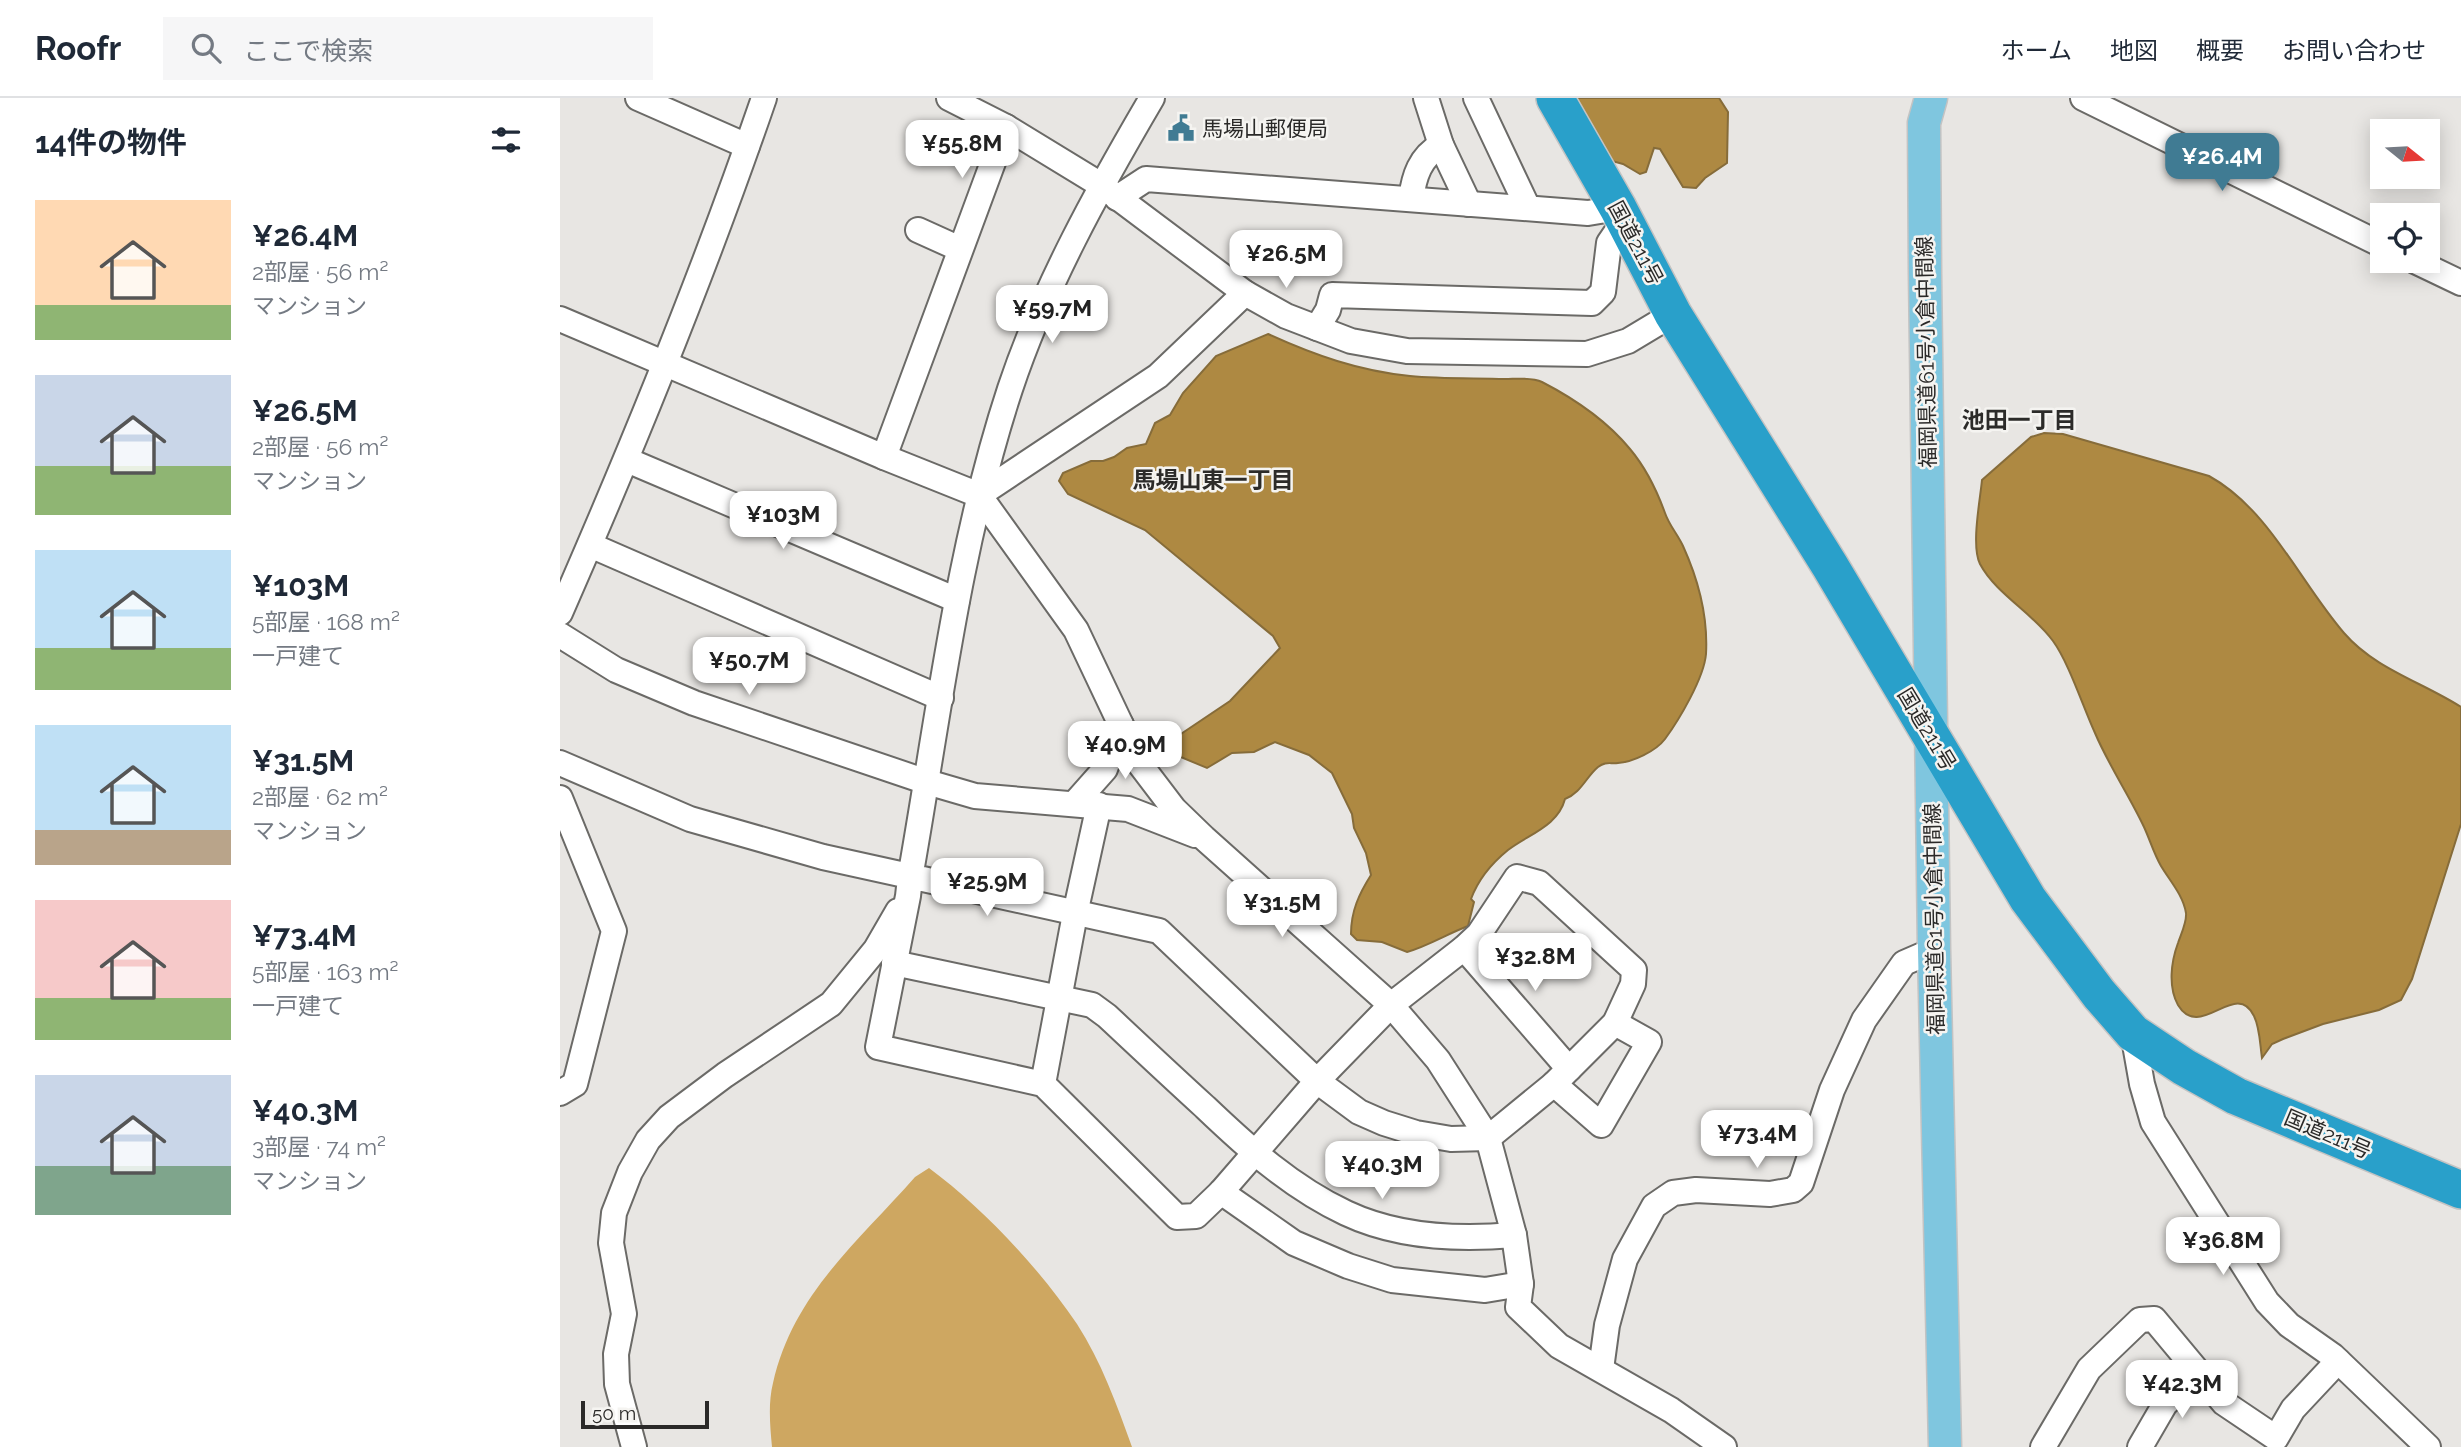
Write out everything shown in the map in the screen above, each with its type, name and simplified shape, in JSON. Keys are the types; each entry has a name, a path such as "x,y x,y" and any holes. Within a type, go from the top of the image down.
{"highway":[{"name":"国道211号","path":"1555,98 1621,214 1673,314 1830,566 2028,899 2099,994 2133,1033 2183,1067 2236,1096 2461,1190"}],"main road":[{"name":"福岡県道61号小倉中間線","path":"1931,98 1924,123 1924,191 1934,950 1945,1447"}],"street":[{"path":"638,98 747,146"},
{"path":"560,613 666,364 764,98"},
{"path":"949,98 1006,127 1109,191 1245,293 1286,316 1352,341 1407,351 1587,354 1628,341 1673,314"},
{"path":"560,763 690,818 823,857 909,887 1075,914 1158,931 1317,1081 1359,1112 1416,1133 1451,1139 1488,1138 1562,1077 1615,1023 1633,984 1634,970 1539,883 1517,877 1479,934 1391,1005 1317,1081 1221,1192 1196,1216 1177,1217 1043,1084 878,1047 909,887 957,600 979,495 1011,386 1053,283 1109,191 1152,98"},
{"path":"1426,98 1441,145 1469,204"},
{"path":"1476,98 1528,208"},
{"path":"2083,98 2370,239"},
{"path":"884,457 1006,127"},
{"path":"1411,199 1413,183 1421,163 1430,151 1441,145"},
{"path":"1109,191 1146,179 1621,214 1609,243 1603,292 1592,303 1332,295 1328,310 1317,328"},
{"path":"918,230 960,249"},
{"path":"2440,273 2461,283"},
{"path":"979,495 1158,376 1245,293"},
{"path":"560,319 979,495 1076,630 1139,763 1174,809 1391,1005 1438,1060 1488,1138 1514,1235 1521,1284 1518,1307 1559,1346 1671,1410 1724,1447"},
{"path":"627,460 957,600"},
{"path":"590,545 941,698"},
{"path":"560,635 616,670 694,702 927,782 975,796 1128,809 1203,838"},
{"path":"1074,804 1105,769 1121,725"},
{"path":"560,798 614,931 575,1084 560,1093"},
{"path":"1043,1084 1075,914 1099,806"},
{"path":"634,1447 617,1384 616,1354 624,1314 611,1242 614,1213 630,1172 648,1140 669,1117 725,1075 831,1004 876,949 909,887"},
{"path":"1464,948 1601,1125 1649,1042 1615,1023"},
{"path":"1601,1370 1606,1325 1625,1259 1654,1206 1673,1193 1696,1190 1770,1194 1793,1190 1801,1183 1832,1090 1864,1020 1904,963 1934,950"},
{"path":"894,963 1091,1005 1107,1016 1254,1153 1290,1181 1347,1214 1410,1232 1477,1238 1514,1235"},
{"path":"2133,1033 2142,1084 2153,1122 2267,1302 2289,1325 2337,1361 2428,1447"},
{"path":"1221,1192 1294,1243 1348,1266 1404,1281 1485,1290 1521,1284"},
{"path":"2043,1447 2089,1369 2140,1320 2154,1319 2224,1403 2273,1442 2293,1409 2337,1361"},
{"path":"2140,1447 2165,1404 2198,1373"}],"shaded area":[{"path":"1571,98 1719,98 1728,112 1727,163 1705,178 1696,188 1683,187 1660,149 1654,148 1646,172 1640,174 1623,164 1608,160"},
{"path":"1268,334 1320,355 1391,374 1534,379 1566,395 1611,429 1641,464 1683,546 1701,599 1706,640 1704,664 1690,698 1665,739 1656,748 1637,758 1598,767 1575,793 1565,799 1549,823 1508,850 1486,872 1471,899 1474,902 1468,926 1407,952 1382,942 1357,940 1351,934 1356,903 1371,875 1366,853 1354,828 1352,814 1332,773 1309,755 1275,742 1254,752 1232,753 1207,768 1169,752 1169,742 1230,701 1280,648 1273,636 1145,530 1068,494 1059,481 1063,473 1091,461 1103,461 1127,448 1146,444 1155,423 1170,415 1183,393 1216,356"},
{"path":"2044,433 2063,434 2209,476 2249,507 2328,613 2356,645 2384,666 2461,707 2461,824 2412,979 2401,1000 2379,1010 2323,1024 2283,1039 2272,1044 2262,1058 2256,1021 2246,1006 2238,1003 2197,1017 2187,1015 2178,1005 2173,990 2172,966 2186,920 2182,900 2159,861 2101,745 2059,650 2045,631 1995,585 1977,556 1976,535 1982,480 2031,437"},
{"path":"929,1168 990,1220 1062,1303 1086,1338 1101,1368 1132,1447 772,1447 771,1391 783,1351 796,1322 830,1271 850,1247 915,1177"}],"place":[{"name":"馬場山郵便局","path":"1181,128"}],"district":[{"name":"池田一丁目","path":"2019,419"},
{"name":"馬場山東一丁目","path":"1213,479"}]}
